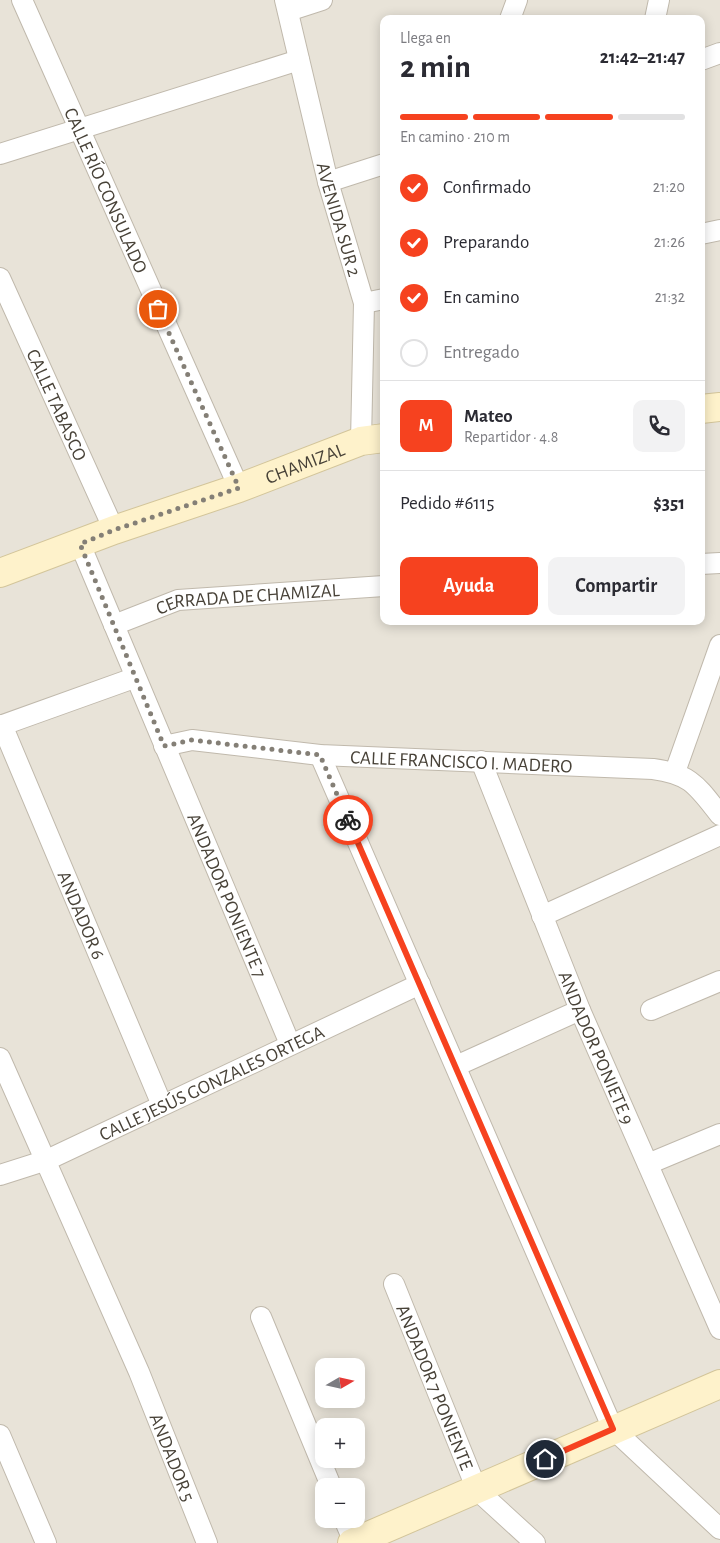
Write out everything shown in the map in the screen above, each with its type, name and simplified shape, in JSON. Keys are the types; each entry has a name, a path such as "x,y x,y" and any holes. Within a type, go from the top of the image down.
{"street":[{"name":"CALLE RÍO CONSULADO","path":"22,0 78,130 239,488"},
{"path":"286,6 322,0"},
{"path":"511,15 517,0"},
{"path":"656,15 658,0"},
{"name":"AVENIDA SUR 2","path":"286,6 328,182 364,303 372,440"},
{"path":"705,59 720,53"},
{"path":"0,154 299,60"},
{"path":"328,182 380,165"},
{"path":"705,233 720,230"},
{"name":"CALLE TABASCO","path":"0,278 114,530"},
{"path":"364,303 380,300"},
{"path":"705,409 720,407"},
{"name":"CHAMIZAL","path":"0,573 114,530 239,488 372,440"},
{"path":"80,544 134,678 164,746"},
{"path":"705,564 720,563"},
{"name":"CERRADA DE CHAMIZAL","path":"114,625 178,600 380,586"},
{"path":"675,772 720,645"},
{"path":"1,725 134,678"},
{"name":"ANDADOR 6","path":"1,725 162,1105"},
{"name":"CALLE FRANCISCO I. MADERO","path":"164,746 192,740 320,755 653,768 675,772 694,783 720,815"},
{"name":"ANDADOR PONIENTE 7","path":"164,746 290,1044"},
{"path":"320,755 613,1429 720,1529"},
{"name":"ANDADOR PONIETE 9","path":"481,761 580,1010 720,1330"},
{"path":"542,916 720,835"},
{"path":"651,1010 720,981"},
{"name":"CALLE JESÚS GONZALES ORTEGA","path":"0,1175 47,1160 420,984"},
{"path":"456,1066 580,1010"},
{"path":"0,1058 47,1160"},
{"path":"648,1164 720,1134"},
{"name":"ANDADOR 5","path":"47,1160 140,1372 207,1543"},
{"name":"ANDADOR 7 PONIENTE","path":"394,1284 478,1490"},
{"path":"261,1317 328,1478"},
{"path":"350,1535 478,1490 613,1429 720,1384"},
{"path":"0,1435 46,1543"},
{"path":"478,1490 535,1543"}],"shaded area":[{"path":"0,0 720,0 720,1543 0,1543"}],"way so far":[{"path":"158,309 239,488 114,530 80,544 134,678 164,746 192,740 320,755 348,820"}],"route":[{"path":"348,820 613,1429 545,1459"}]}
